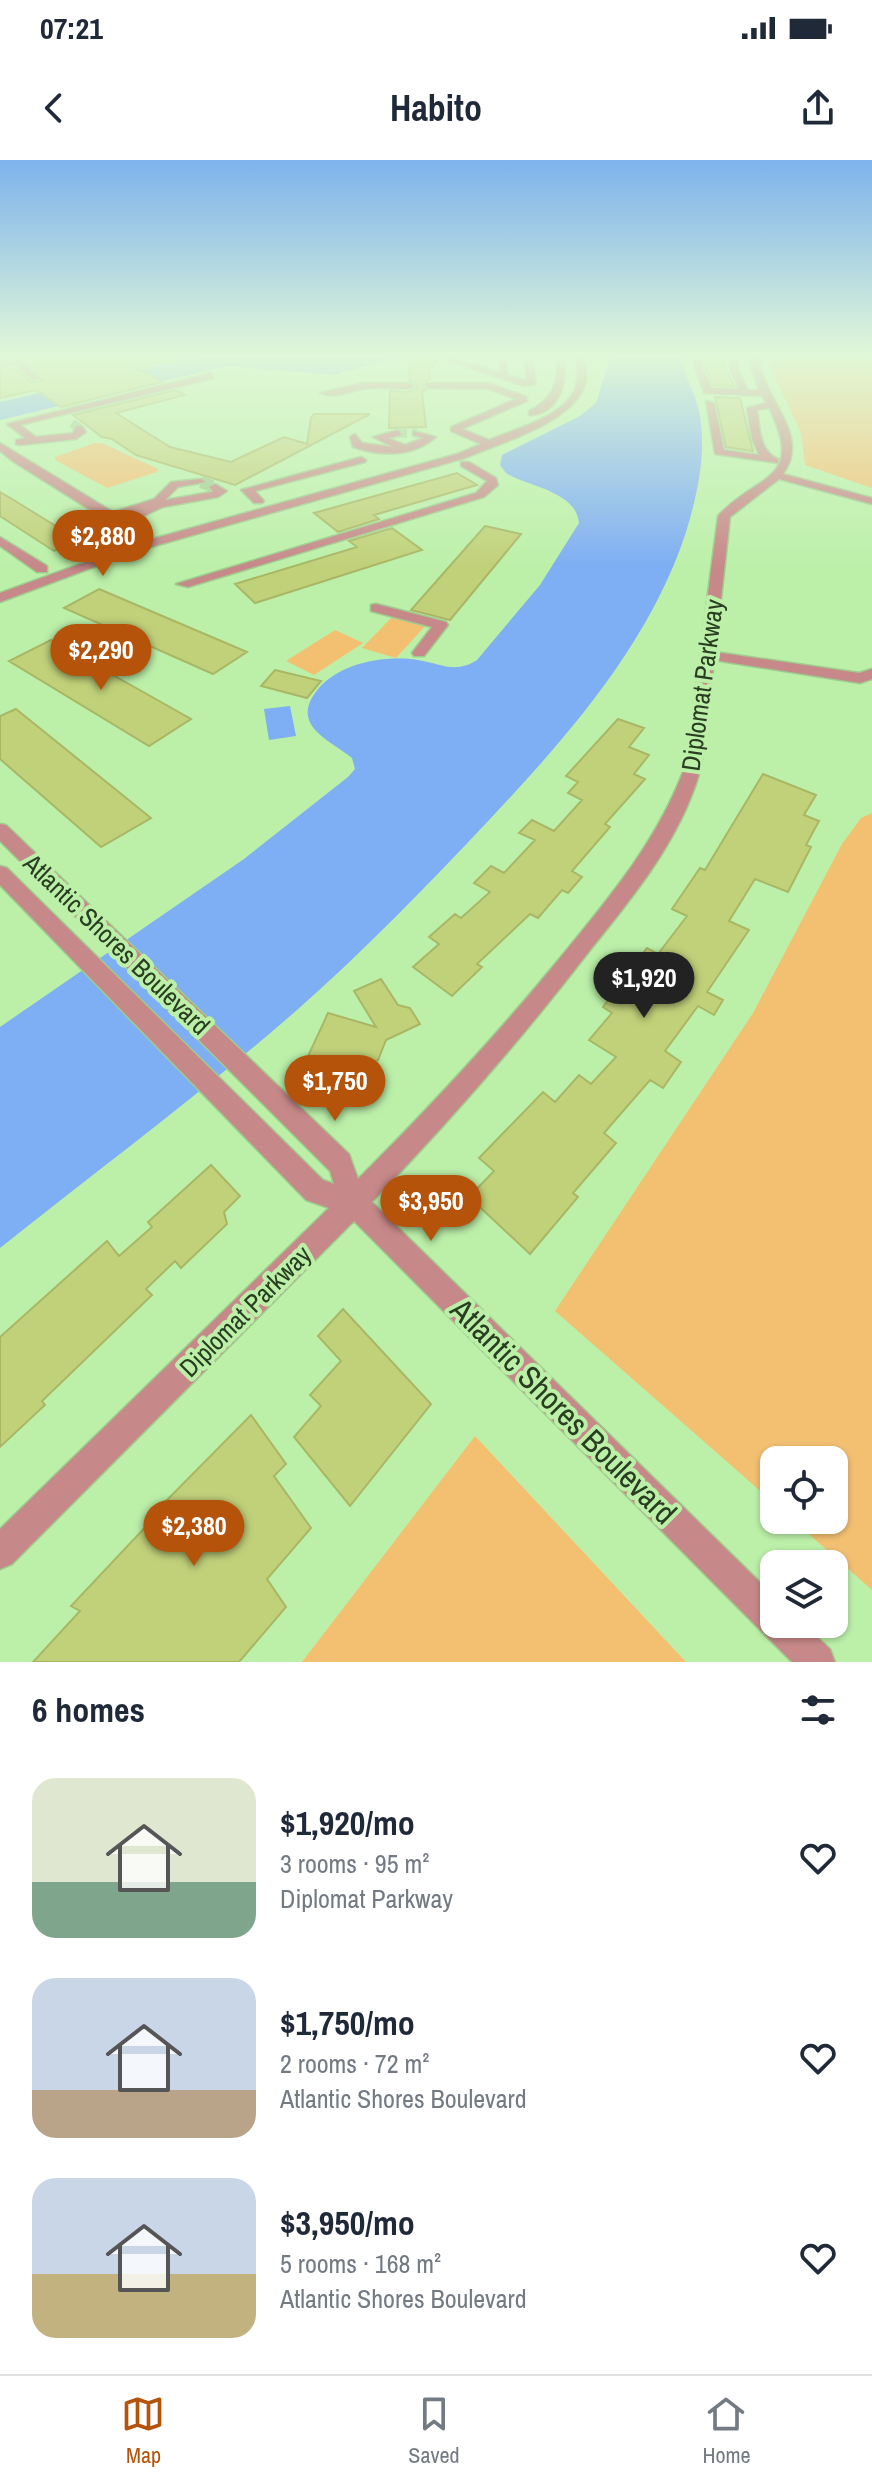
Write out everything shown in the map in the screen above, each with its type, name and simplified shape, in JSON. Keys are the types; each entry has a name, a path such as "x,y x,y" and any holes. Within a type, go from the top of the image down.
{"street":[{"path":"13,425 29,437"},
{"path":"29,437 41,425"},
{"path":"0,444 29,437 76,436 81,432 75,425"},
{"path":"463,425 454,429 490,444"},
{"path":"0,598 137,542 258,501 433,454 504,425"},
{"path":"0,586 42,569 137,542 448,461 532,425"},
{"path":"714,425 719,452 872,490"},
{"path":"755,425 760,453 778,466 872,501"},
{"path":"778,466 789,448 780,425"},
{"path":"355,437 355,443 373,452 400,439 416,438 433,454"},
{"path":"400,439 448,461"},
{"path":"0,444 16,460 116,519 137,542"},
{"path":"1,463 16,460"},
{"path":"258,501 247,490 361,460"},
{"path":"1,463 137,542"},
{"path":"183,584 480,495 492,485 492,480 465,464"},
{"name":"Diplomat Parkway","path":"0,1552 354,1203 476,1076 633,882 670,828 684,800 694,764 724,516 778,466"},
{"path":"161,503 175,484 201,482"},
{"path":"116,519 161,503 214,495 221,491 215,487"},
{"path":"0,541 42,569"},
{"path":"376,608 441,625 419,653"},
{"path":"709,655 860,678 872,674"},
{"name":"Atlantic Shores Boulevard","path":"0,830 340,1163 354,1203 760,1606"},
{"name":"Atlantic Shores Boulevard","path":"0,873 315,1191 354,1203"},
{"path":"792,1638 817,1662"}],"shaded area":[{"path":"797,425 872,425 872,488 805,465"},
{"path":"102,443 158,469 157,472 107,488 55,460 55,457"},
{"path":"394,615 428,623 396,658 362,648"},
{"path":"335,630 363,643 314,675 286,661"},
{"path":"872,813 872,1590 848,1569 848,1550 827,1550 809,1534 848,1534 848,1446 760,1446 760,1491 555,1311 753,1013 842,844 861,818"},
{"path":"475,1436 686,1662 302,1662"}],"water":[{"path":"562,425 701,425 698,486 686,532 670,573 629,650 548,755 420,893 347,964 224,1071 0,1248 0,1027 244,859 348,777 355,769 352,758 317,732 308,715 315,693 335,674 376,660 418,660 455,667 477,660 540,585 579,523 576,512 561,497 506,473 500,465 502,455"},
{"path":"290,706 296,736 269,740 264,709"}],"building":[{"path":"86,425 135,425 170,447 231,462 284,437 307,444 310,425 349,425 235,485 136,455 112,439 102,437"},
{"path":"389,425 426,427 389,428"},
{"path":"721,425 747,425 753,451 726,447"},
{"path":"457,473 477,485 374,515 379,519 338,532 314,513"},
{"path":"0,492 80,541 54,551 0,516"},
{"path":"485,526 521,534 450,620 411,610"},
{"path":"392,528 422,550 255,603 235,584 357,547 349,541"},
{"path":"99,589 247,652 213,674 64,608"},
{"path":"51,640 191,719 149,746 9,661"},
{"path":"275,670 321,681 307,698 261,686"},
{"path":"16,709 151,818 101,847 0,759 0,716"},
{"path":"618,719 644,728 629,747 649,755 634,774 645,779 605,824 610,827 572,871 582,877 568,893 562,890 538,918 530,914 477,964 482,967 452,996 413,967 439,944 429,937 455,914 461,918 490,892 474,883 491,866 504,873 535,840 519,833 532,820 554,831 582,800 568,793 578,782 566,776"},
{"path":"763,774 816,795 804,815 819,821 806,845 811,847 788,892 755,879 729,921 749,930 707,992 723,1000 714,1015 698,1006 665,1051 681,1062 663,1088 650,1080 604,1133 616,1143 573,1193 578,1197 530,1254 469,1197 494,1171 479,1158 543,1092 555,1102 579,1075 591,1084 616,1057 589,1040 612,1013 603,1007 647,948 658,954 687,916 672,909 700,868 705,870"},
{"path":"381,979 398,1005 410,1008 420,1024 386,1040 378,1060 358,1070 349,1091 327,1084 322,1075 302,1069 328,1013 376,1027 354,991"},
{"path":"211,1165 240,1196 224,1212 227,1224 181,1268 175,1261 146,1289 152,1295 42,1401 45,1405 0,1447 0,1337 107,1241 119,1256 152,1227 148,1222"},
{"path":"343,1309 431,1404 350,1506 294,1437 321,1406 310,1395 341,1361 318,1336"},
{"path":"251,1415 286,1464 274,1476 311,1528 267,1579 286,1607 239,1662 33,1662 80,1611 71,1606 153,1519 151,1516"}],"tunnel":[{"path":"75,425 79,428"},
{"path":"398,433 417,433"},
{"path":"201,482 215,487"}]}
